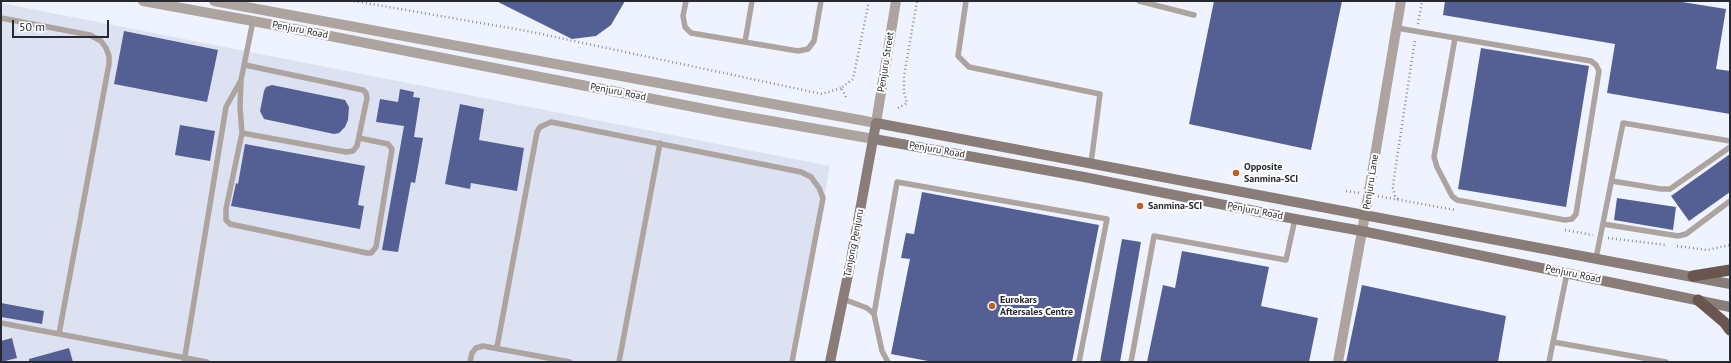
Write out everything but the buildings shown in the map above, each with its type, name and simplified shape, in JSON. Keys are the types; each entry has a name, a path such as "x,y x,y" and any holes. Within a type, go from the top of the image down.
{"highway":[{"path":"1693,276 1730,270"},
{"path":"1698,300 1724,322 1730,330"}],"main road":[{"name":"Tanjong Penjuru","path":"830,362 876,123"},
{"name":"Penjuru Road","path":"876,123 1730,284"},
{"name":"Penjuru Road","path":"874,139 1084,177 1362,231 1730,307"}],"street":[{"name":"Penjuru Road","path":"143,1 725,113 874,139"},
{"name":"Penjuru Road","path":"214,1 876,123"},
{"name":"Penjuru Street","path":"876,123 896,1"},
{"name":"Penjuru Lane","path":"1338,362 1365,215 1401,1"}],"lane":[{"path":"686,1 683,16 685,27 691,33 798,51 808,49 814,41 821,1"},
{"path":"745,42 752,1"},
{"path":"966,1 958,56 969,67 1100,94 1091,163"},
{"path":"1139,1 1194,15"},
{"path":"1,18 90,35 101,41 109,56 109,64 60,334"},
{"path":"253,21 241,80 240,107 242,133 226,208 226,220 230,224 371,253 376,247 392,149 388,144 359,138"},
{"path":"1396,28 1591,61 1596,64 1599,71 1598,79 1576,214 1572,219 1565,220 1457,200 1452,196 1436,167 1434,158 1455,38"},
{"path":"242,133 346,152 354,150 359,138 367,98 366,93 362,90 245,65"},
{"path":"184,360 226,107 241,80"},
{"path":"497,347 537,132 540,127 551,122 801,172 811,177 819,188 823,198 792,362"},
{"path":"1596,258 1623,123 1730,141"},
{"path":"620,362 660,143"},
{"path":"1612,181 1661,189 1670,189 1730,147"},
{"path":"888,362 882,351 874,314 897,182 1107,219 1079,362"},
{"path":"1603,224 1678,236 1686,234 1730,201"},
{"path":"1131,362 1154,236 1286,260 1295,219"},
{"path":"1549,362 1567,273"},
{"path":"843,300 867,308 874,314"},
{"path":"1,323 184,360 207,362"},
{"path":"1553,342 1666,362"},
{"path":"470,362 472,353 476,348 483,346 497,347 570,362"}],"path":[{"path":"354,1 527,31 822,94 841,88 853,79 869,1"},
{"path":"898,108 907,103 904,92 904,76 918,1"},
{"path":"1398,200 1395,196 1393,188 1394,178 1422,1"},
{"path":"841,88 846,97"}],"shaded area":[{"path":"1,3 830,166 792,362 1,362"}],"place":[{"name":"Opposite Sanmina-SCI","path":"1236,173"},
{"name":"Sanmina-SCI","path":"1140,206"},
{"name":"Eurokars Aftersales Centre","path":"992,306"}]}
